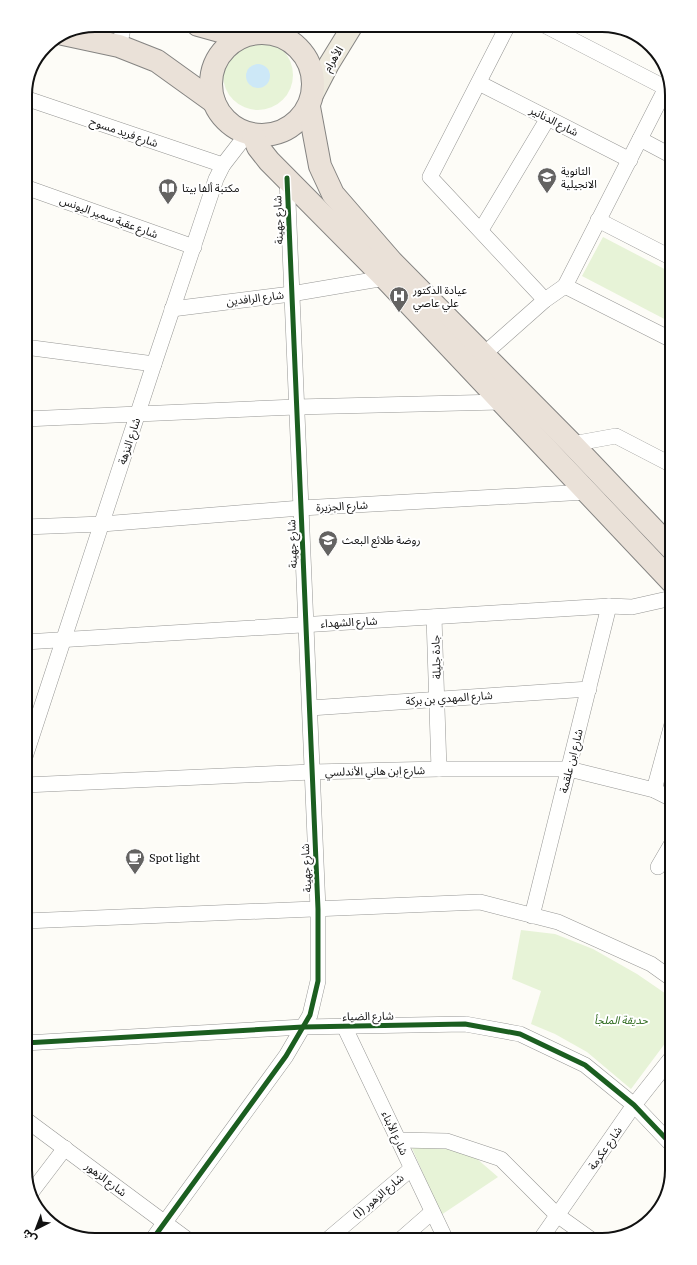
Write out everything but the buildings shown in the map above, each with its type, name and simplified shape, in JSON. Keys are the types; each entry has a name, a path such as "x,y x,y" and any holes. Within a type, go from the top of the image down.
{"highway":[{"path":"223,32 241,37"},
{"path":"258,32 241,37 225,48 214,64 210,83 214,102 221,116 233,126 250,134 270,136 286,130 300,120 311,100"},
{"path":"274,32 286,38 303,52 313,71 311,100 320,166 333,194 392,262 572,444 665,542"},
{"path":"73,36 119,46 157,61 214,102"},
{"path":"250,134 269,161 384,278 665,575"}],"main road":[{"name":"الأهرام","path":"311,100 329,64 349,32"}],"street":[{"path":"119,46 122,32"},
{"path":"504,32 430,176 546,300"},
{"path":"558,32 664,83"},
{"name":"شارع الدنانير","path":"478,83 630,160"},
{"path":"484,354 546,300 565,286 665,91"},
{"name":"شارع فريد مسوح","path":"32,100 223,165"},
{"path":"481,230 548,118"},
{"name":"شارع النزهة","path":"32,736 216,179 223,165 250,134"},
{"path":"640,139 665,152"},
{"name":"شارع جهينة","path":"157,1233 286,1056 310,1015 318,981 318,909 287,178"},
{"name":"شارع عقبة سمير اليونس","path":"32,189 194,247"},
{"path":"598,220 665,254"},
{"name":"شارع الرافدين","path":"172,309 291,294 384,278"},
{"path":"565,286 665,336"},
{"path":"32,348 154,364"},
{"path":"32,419 296,407 501,402"},
{"path":"572,444 616,436 665,460"},
{"name":"شارع الجزيرة","path":"32,527 102,524 301,508 587,492"},
{"name":"شارع الشهداء","path":"32,641 610,606 632,607 665,600"},
{"name":"شارع ابن علقمة","path":"532,916 610,606"},
{"name":"جادة جليلة","path":"434,617 439,769"},
{"name":"شارع المهدي بن بركة","path":"310,708 589,689"},
{"path":"654,790 665,750"},
{"name":"شارع ابن هاني الأندلسي","path":"32,785 312,772 439,769 569,769 654,790 665,796"},
{"path":"658,866 665,854"},
{"path":"32,921 480,902 558,922 651,964 665,974"},
{"name":"شارع الضياء","path":"32,1043 344,1026 465,1024 520,1034 585,1065 634,1106 665,1138"},
{"name":"شارع الأبناء","path":"344,1026 442,1233"},
{"name":"شارع عكرمة","path":"545,1233 634,1106 665,1066"},
{"name":"شارع الزهور","path":"32,1123 179,1233"},
{"path":"398,1140 447,1141 501,1159 557,1215 582,1233"},
{"path":"35,1188 65,1148"},
{"name":"شارع الزهور (1)","path":"335,1233 411,1169"},
{"path":"408,1233 432,1212"}],"green space":[{"path":"251,40 265,40 278,46 287,55 291,61 293,75 291,89 283,100 272,108 265,110 251,110 244,108 233,100 225,89 223,82 223,68 225,61 233,50 244,42"},
{"path":"603,237 665,269 665,319 582,276"},
{"name":"حديقة الملجأ","path":"521,930 555,934 593,949 637,974 665,993 665,1043 631,1089 587,1052 555,1034 531,1024 541,991 512,979"},
{"path":"412,1148 446,1148 476,1158 498,1177 441,1215"}],"water":[{"path":"258,64 263,65 269,71 269,81 263,87 258,88 253,87 247,81 246,76 247,71 253,65"}],"cycle path":[{"path":"157,1233 286,1056 310,1015 318,981 318,909 287,178"},
{"path":"32,1043 303,1027 465,1024 520,1034 585,1065 634,1105 665,1138"}],"place":[{"name":"الثانوية الانجيلية","path":"547,194"},
{"name":"مكتبة ألفا بيتا","path":"168,205"},
{"name":"عيادة الدكتور علي عاصي","path":"399,313"},
{"name":"روضة طلائع البعث","path":"328,557"},
{"name":"Spot light","path":"135,875"}]}
